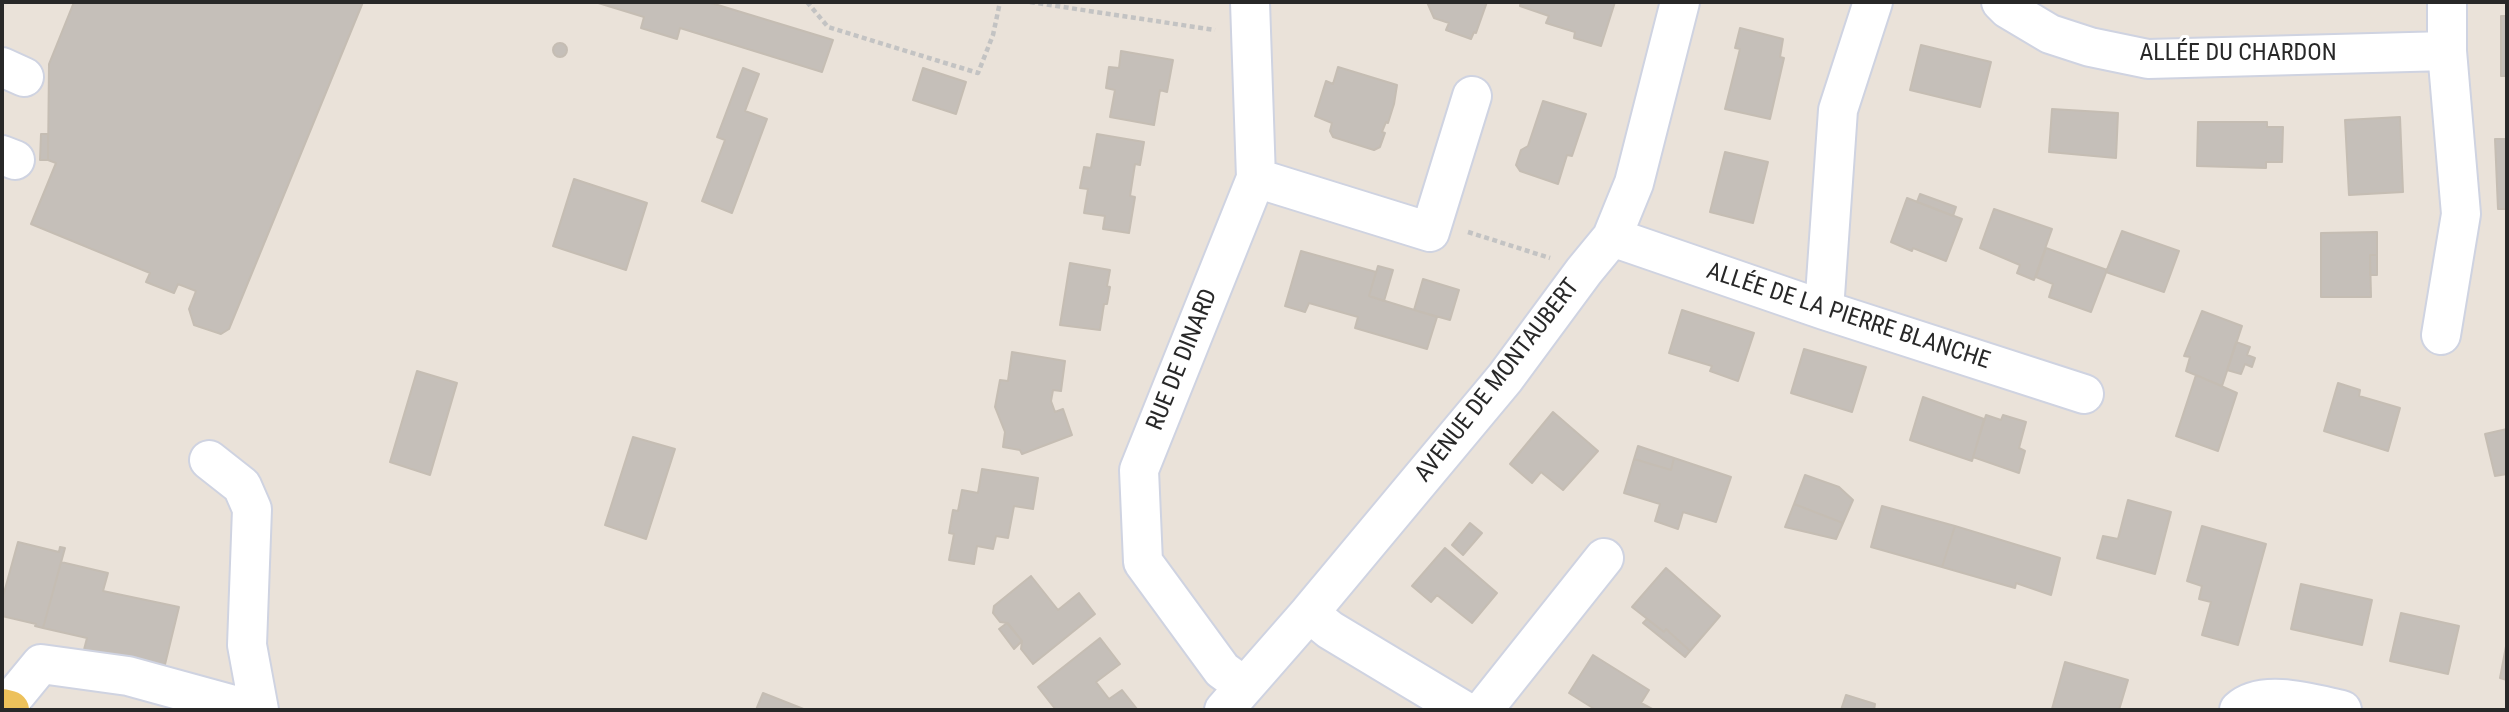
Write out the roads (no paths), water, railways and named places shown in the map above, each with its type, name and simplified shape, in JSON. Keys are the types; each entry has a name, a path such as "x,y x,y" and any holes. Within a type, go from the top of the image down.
{"street":[{"name":"RUE DE DINARD","path":"1234,698 1222,670 1143,562 1139,470 1256,178 1250,2"},
{"name":"AVENUE DE MONTAUBERT","path":"1234,698 1309,613 1505,378 1612,237 1634,183 1680,2"},
{"path":"1824,310 1838,110 1873,2"},
{"name":"ALLÉE DU CHARDON","path":"2001,2 2050,34 2090,47 2148,59 2447,51"},
{"path":"2441,335 2461,215 2447,51 2446,2"},
{"path":"1256,178 1430,232 1472,96"},
{"name":"ALLÉE DE LA PIERRE BLANCHE","path":"1612,237 1824,310 2084,394"},
{"path":"209,460 242,486 252,509 247,645 259,710"},
{"path":"1483,710 1604,558"},
{"path":"1309,613 1330,630 1464,710"},
{"path":"5,709 41,664 128,676 252,710"},
{"path":"2239,710 2244,706 2280,697 2342,710"}]}
